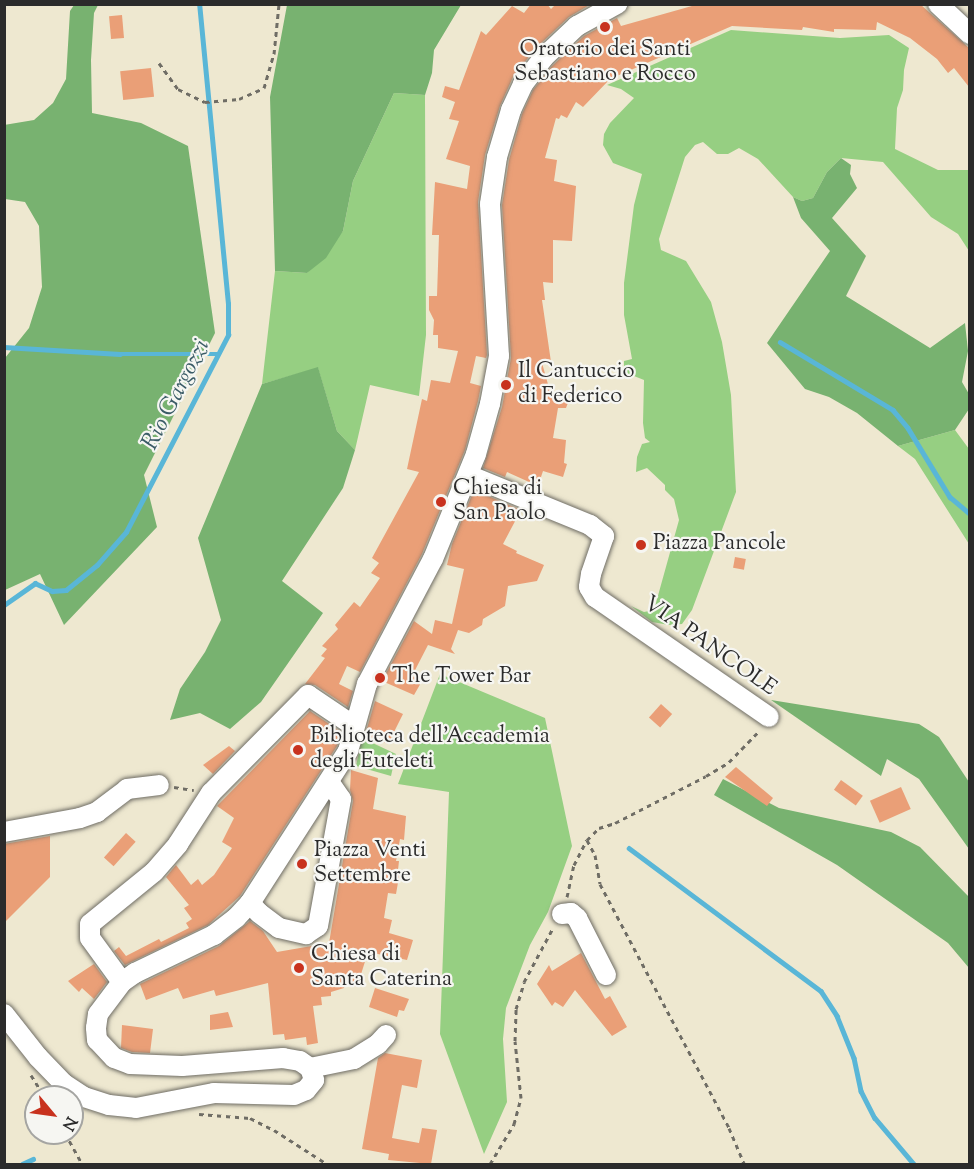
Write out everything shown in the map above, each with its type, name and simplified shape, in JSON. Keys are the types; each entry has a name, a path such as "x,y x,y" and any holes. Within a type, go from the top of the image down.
{"street":[{"path":"312,1074 300,1061 283,1058 148,1066 114,1058 97,1040 96,1028 103,1006 122,982 135,973 214,935 250,903 348,752 367,684 418,593 468,476 497,374 499,356 490,204 497,157 511,110 523,84 543,58 578,26 617,4"},
{"path":"938,4 969,34"},
{"name":"VIA PANCOLE","path":"468,476 590,525 604,536 589,587 596,597 769,717"},
{"path":"122,982 90,938 90,924 154,872 178,844 211,793 308,695 354,726"},
{"path":"250,903 259,914 279,928 306,934 318,926 340,800 329,782"},
{"path":"4,832 80,818 97,812 127,789 159,785"},
{"path":"562,914 571,913 577,918 606,975"},
{"path":"4,1014 38,1057 64,1084 84,1097 109,1105 136,1108 214,1093 294,1095 306,1090 312,1074 354,1059 378,1044 386,1035"}],"path":[{"path":"159,63 178,88 205,102 239,99 264,88 274,54 279,4"},
{"name":"VIA PANCOLE","path":"587,840 598,828 615,823 691,786 729,762 755,737 769,717"},
{"path":"159,785 211,793"},
{"path":"490,1164 514,1124 521,1098 515,1041 516,1009 530,971 562,914 574,865 587,840"},
{"path":"587,840 595,855 600,884 729,1128 744,1164"},
{"path":"191,1113 250,1118 274,1130 327,1164"},
{"path":"72,1145 82,1164"}],"green space":[{"path":"74,5 98,5 94,13 91,60 92,113 141,123 188,146 215,333 144,475 157,527 64,625 40,574 5,590 5,358 29,328 42,287 39,226 25,202 5,199 4,125 34,120 53,103 66,79 70,11"},
{"path":"287,5 461,5 434,50 432,73 425,95 394,93 353,181 343,231 326,258 307,273 275,271 270,97"},
{"path":"731,30 840,38 889,35 909,48 904,70 903,90 897,108 895,149 938,170 969,170 969,251 958,234 931,217 883,162 841,158 827,172 813,198 802,201 793,197 758,159 739,148 728,154 717,154 703,142 695,145 685,157 659,239 661,250 686,261 711,302 722,342 731,395 736,492 692,610 682,624 669,625 652,622 631,606 644,612 654,610 679,520 674,499 665,490 665,485 647,468 636,472 637,457 642,444 650,442 645,438 643,423 644,380 624,372 624,361 632,359 624,315 624,283 634,205 642,174 613,163 603,145 604,134 610,123 634,98 621,89 607,85"},
{"path":"394,93 425,95 426,335 419,396 370,385 355,450 337,431 318,368 262,384 275,271 307,273 343,231 353,181"},
{"path":"841,158 851,165 850,174 857,188 832,218 866,256 846,296 930,348 965,323 968,351 962,382 969,394 969,409 955,430 898,446 857,413 829,397 805,389 767,343 830,251 801,218 793,197 802,201 813,198 827,172"},
{"path":"318,367 337,431 355,450 343,488 282,581 323,613 261,702 230,729 200,713 170,720 180,689 205,652 221,620 198,538 262,384"},
{"path":"955,430 969,449 969,544 915,459 898,446"},
{"path":"440,674 545,718 572,846 548,912 530,945 506,1008 503,1039 507,1102 484,1154 440,1034 449,792 398,784"},
{"path":"771,700 919,724 939,737 969,782 969,849 919,779 887,759 881,776"},
{"path":"362,738 396,754 391,776 356,766"},
{"path":"723,779 779,808 891,832 920,847 969,897 969,968 948,943 837,865 714,795"}],"building":[{"path":"531,4 547,4 551,9 556,4 591,4 569,17 535,49 513,77 500,106 485,155 478,202 487,355 486,358 476,356 470,383 481,386 478,401 465,450 422,554 360,672 347,666 339,684 353,691 348,707 315,685 305,684 325,658 321,656 327,649 322,646 338,629 335,625 354,602 360,607 380,578 371,573 379,563 372,558 419,472 407,469 422,399 427,401 431,380 450,383 458,351 438,348 438,335 433,335 434,320 429,310 429,296 437,296 439,235 432,235 435,182 467,189 470,166 446,159 459,121 449,119 455,102 442,97 445,86 459,90 481,31 486,35 512,6 524,13"},
{"path":"699,4 920,4 969,48 969,87 954,68 948,73 937,59 910,38 877,22 876,30 834,29 834,32 803,27 802,30 732,26 610,79 583,107 576,102 567,118 561,115 559,119 556,118 545,158 557,160 554,181 576,186 572,241 553,240 553,283 543,282 545,300 542,300 551,362 542,363 551,395 564,395 569,400 566,408 558,408 553,438 566,440 564,463 567,464 563,477 543,471 538,486 507,472 505,477 483,468 502,407 511,358 502,205 509,160 522,114 533,90 552,66 584,36 617,18 621,26"},
{"path":"122,15 124,38 111,39 109,16"},
{"path":"151,68 154,97 123,100 120,71"},
{"path":"474,490 521,510 503,544 517,551 516,553 544,565 537,581 508,586 505,606 483,619 482,625 469,633 458,630 451,649 455,654 428,645 412,676 422,681 414,695 382,681 414,621 432,634 435,620 452,624 464,569 447,565 452,544"},
{"path":"735,557 746,559 744,570 733,568"},
{"path":"375,701 403,714 388,744 365,735"},
{"path":"661,704 672,714 660,727 649,717"},
{"path":"310,711 341,732 337,746 240,896 208,925 125,965 114,951 119,947 126,956 159,939 161,942 189,928 186,923 192,919 184,908 189,905 166,877 176,865 191,885 198,879 202,885 214,875 232,848 222,842 234,818 217,806"},
{"path":"229,746 235,751 213,774 203,765"},
{"path":"736,767 773,798 767,806 725,777"},
{"path":"351,770 378,778 373,809 406,816 404,840 400,839 396,861 399,861 398,870 400,871 396,894 388,893 384,918 392,920 389,933 413,940 407,960 368,952 357,987 345,983 344,988 331,992 331,996 321,997 322,1005 313,1006 318,1043 307,1045 306,1037 285,1040 284,1034 273,1035 268,983 216,996 214,990 183,999 178,988 146,1000 140,984 219,946 250,921 263,931 277,952 329,943 353,801 350,790"},
{"path":"841,780 863,796 856,806 834,790"},
{"path":"901,787 911,809 880,823 870,801"},
{"path":"126,833 136,842 114,866 104,858"},
{"path":"50,836 50,877 4,923 4,844"},
{"path":"581,953 605,999 610,996 627,1027 612,1036 575,990 563,1007 555,1002 552,1006 537,984 549,965 552,971"},
{"path":"94,964 107,982 94,999 82,988 79,992 68,981"},
{"path":"375,988 409,999 404,1011 399,1010 397,1017 369,1007"},
{"path":"228,1012 233,1027 210,1030 210,1015"},
{"path":"122,1025 153,1029 150,1053 132,1052 121,1048"},
{"path":"385,1053 422,1060 417,1088 402,1085 392,1138 419,1143 422,1128 437,1130 431,1164 388,1160 389,1154 362,1149 378,1058"}],"waterway":[{"name":"Rio Gargozzi","path":"4,605 35,583 52,591 66,590 97,565 126,532 228,335 228,304 199,4"},
{"path":"780,342 893,410 908,428 950,497 970,514"},
{"path":"4,347 120,354 218,354"},
{"path":"629,848 821,991 837,1016 854,1058 861,1091 875,1118 914,1164"},
{"path":"22,1164 33,1159"}],"place":[{"name":"Oratorio dei Santi Sebastiano e Rocco","path":"605,27"},
{"name":"Il Cantuccio di Federico","path":"506,385"},
{"name":"Chiesa di San Paolo","path":"441,502"},
{"name":"Piazza Pancole","path":"641,545"},
{"name":"The Tower Bar","path":"380,678"},
{"name":"Biblioteca dell'Accademia degli Euteleti","path":"298,750"},
{"name":"Piazza Venti Settembre","path":"302,864"},
{"name":"Chiesa di Santa Caterina","path":"299,968"}]}
